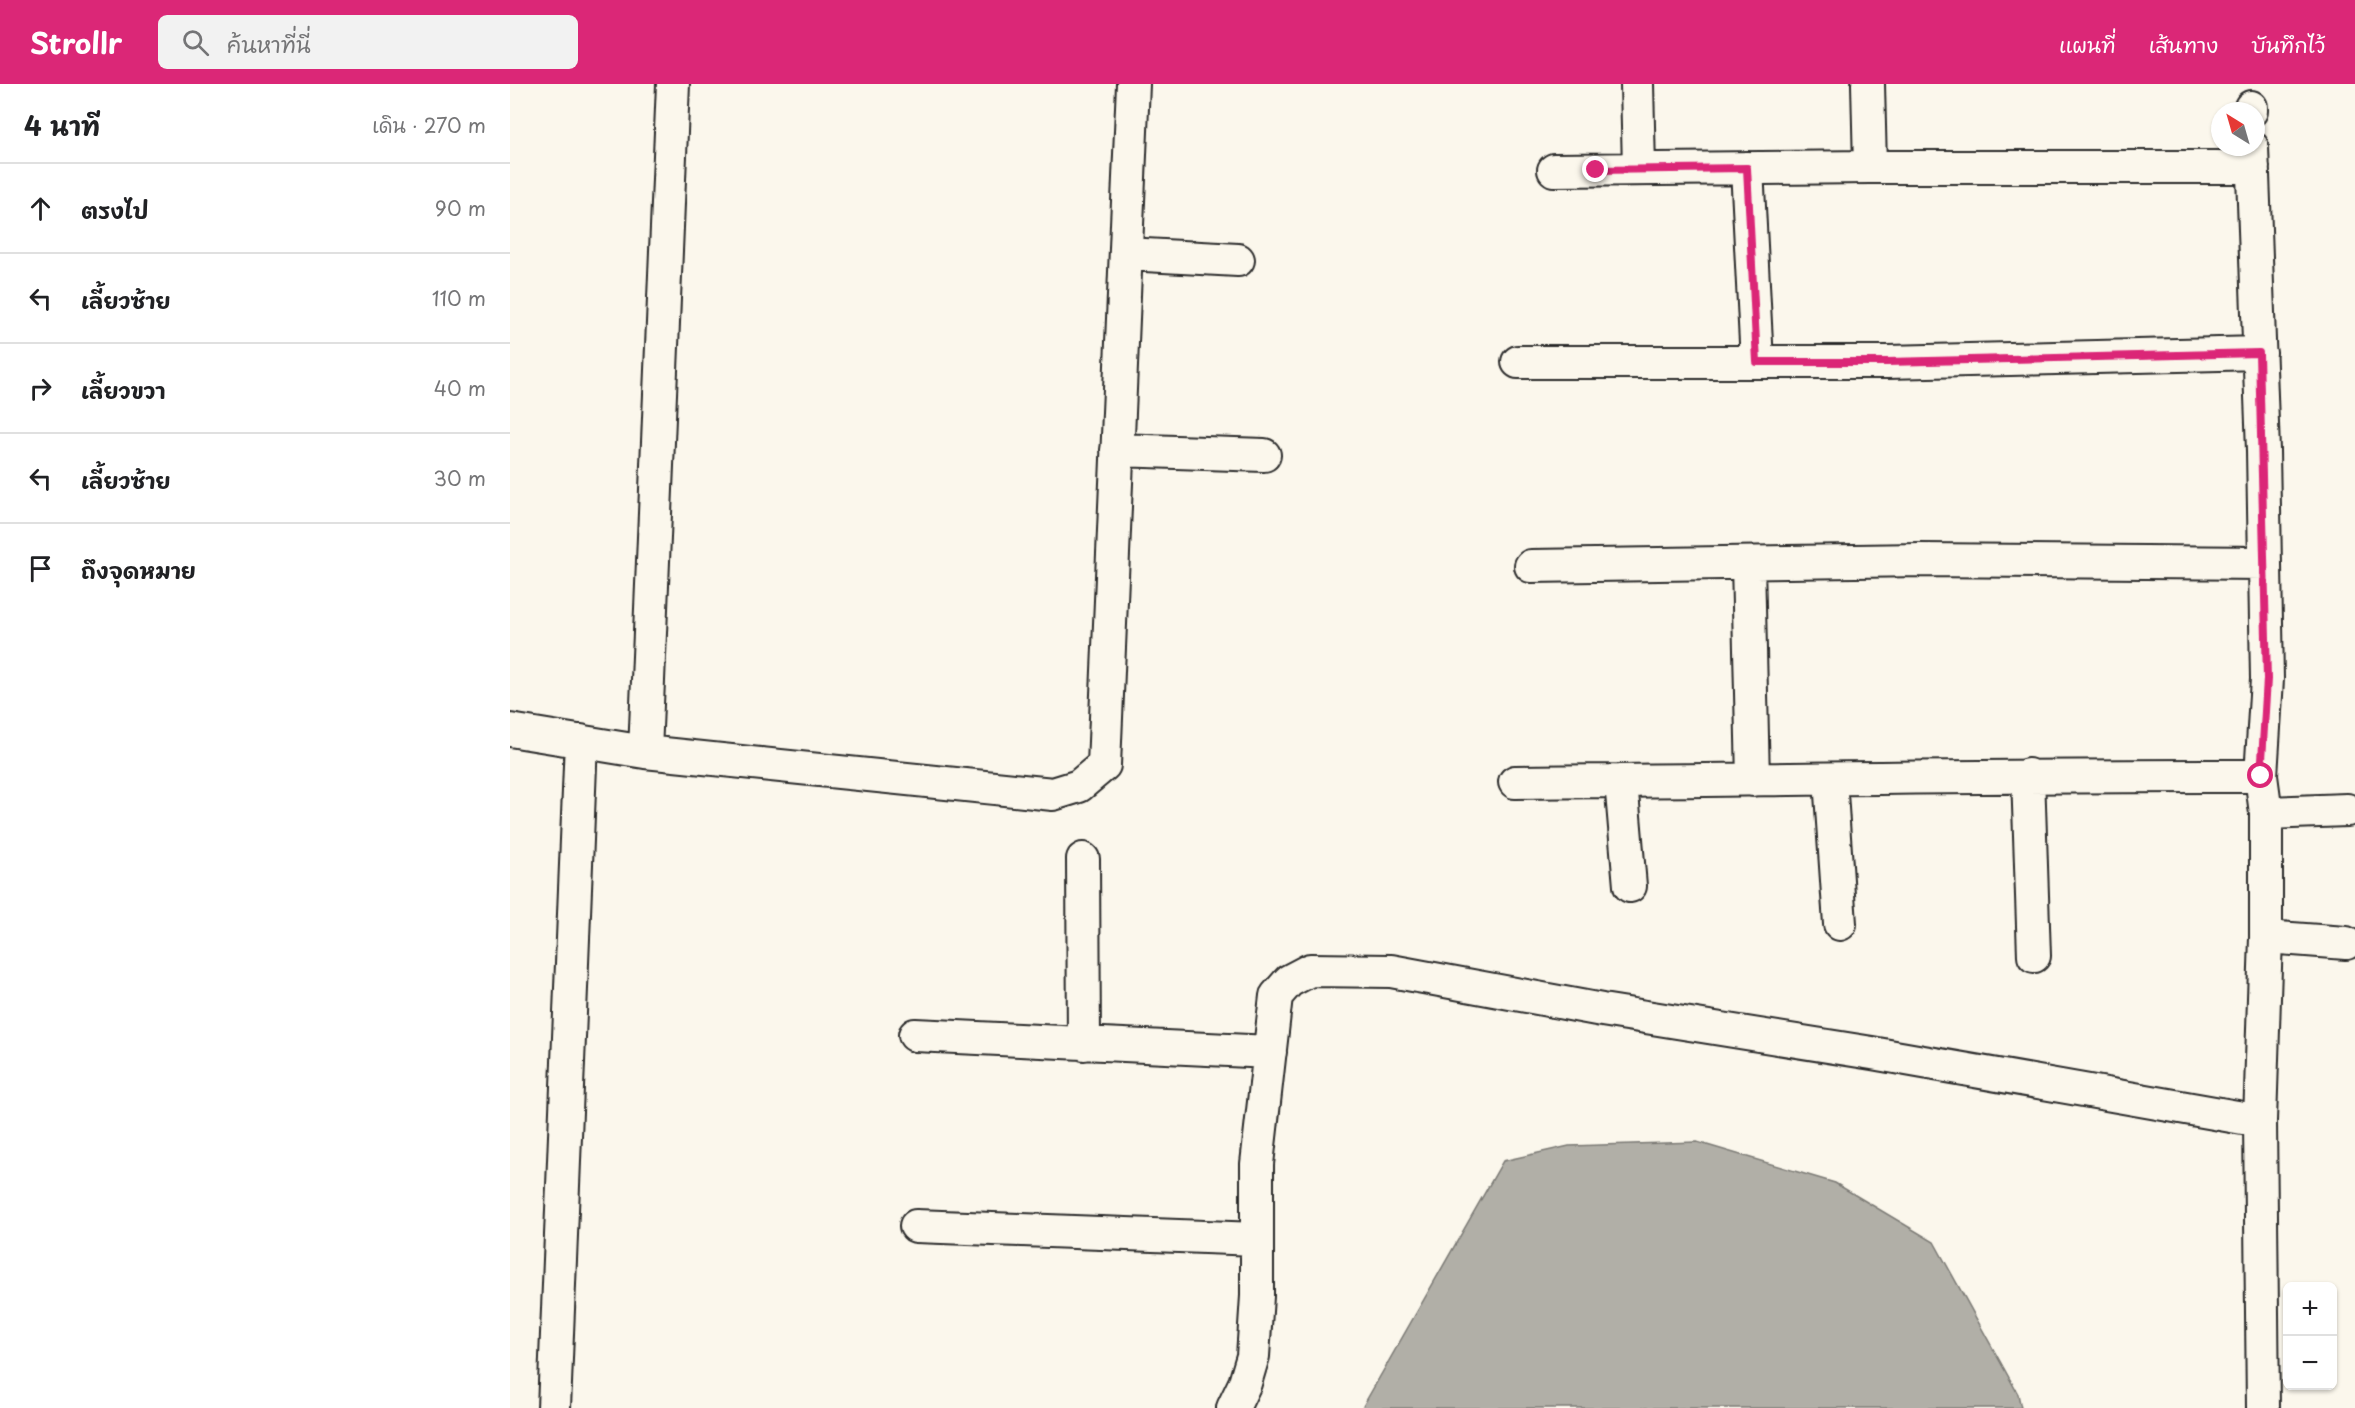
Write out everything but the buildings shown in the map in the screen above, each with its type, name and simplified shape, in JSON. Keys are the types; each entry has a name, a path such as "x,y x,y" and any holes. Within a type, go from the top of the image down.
{"street":[{"path":"645,752 674,84"},
{"path":"510,730 645,752 1053,794 1079,786 1104,765 1133,84"},
{"path":"1637,84 1639,169"},
{"path":"1868,84 1870,167"},
{"path":"1554,170 1870,167 2253,157 2267,679 2261,776 2266,813 2266,937 2260,1121 2263,1408"},
{"path":"1747,168 1757,362"},
{"path":"1126,254 1238,260"},
{"path":"1518,362 1887,362 2259,353"},
{"path":"1117,450 1264,455"},
{"path":"1531,566 1921,560 2265,563"},
{"path":"1748,563 1753,780"},
{"path":"554,1408 581,741"},
{"path":"1515,782 2028,775 2261,776"},
{"path":"2028,775 2034,957"},
{"path":"1830,779 1840,924"},
{"path":"1621,781 1630,886"},
{"path":"2266,813 2347,810"},
{"path":"1083,859 1084,1044"},
{"path":"2266,937 2346,943"},
{"path":"1233,1408 1245,1383 1253,1356 1257,1296 1257,1164 1276,996 1289,981 1310,970 1391,971 1602,1010 1883,1055 2260,1121"},
{"path":"915,1035 1270,1052"},
{"path":"916,1226 1257,1239"}],"shaded area":[{"path":"1697,1142 1835,1183 1934,1242 2018,1394 2021,1408 1362,1408 1503,1161 1569,1146"}],"route":[{"path":"1596,170 1747,168 1757,362 1887,362 2259,353 2267,679 2261,776"}]}
